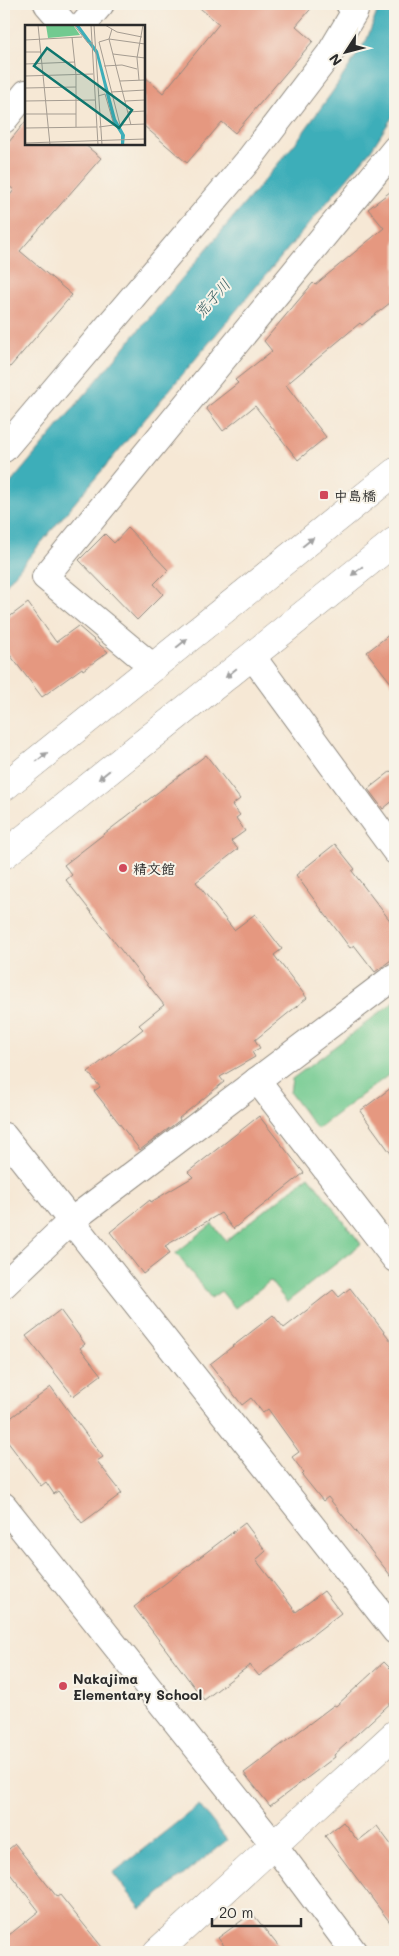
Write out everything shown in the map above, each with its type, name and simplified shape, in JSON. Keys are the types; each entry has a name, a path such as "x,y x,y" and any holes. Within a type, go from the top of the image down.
{"street":[{"path":"48,4 65,25"},
{"path":"83,25 101,4"},
{"path":"4,449 259,146 330,53 355,10 349,4"},
{"path":"4,120 25,94"},
{"path":"153,666 45,577 395,150"},
{"path":"4,787 395,472"},
{"path":"4,855 395,541"},
{"path":"252,656 395,851"},
{"path":"4,1285 71,1221 395,976"},
{"path":"257,1080 395,1259"},
{"path":"4,1136 395,1630"},
{"path":"4,1506 274,1845 354,1952"},
{"path":"157,1952 395,1734"}],"green space":[{"path":"395,1001 395,1070 317,1129 290,1093 292,1079"},
{"path":"309,1176 361,1244 287,1302 270,1281 235,1308 221,1291 211,1298 176,1253 212,1224 226,1241"}],"water":[{"name":"荒子川","path":"380,4 395,4 395,113 371,150 4,587 4,491 297,141 367,39"},
{"path":"199,1805 227,1840 141,1909 113,1873"}],"building":[{"path":"195,4 315,4 296,26 313,41 235,133 222,122 187,163 145,127 145,77 163,93 219,24"},
{"path":"25,122 25,145 85,145 101,158 20,251 72,295 4,374 4,203 14,190 4,182 4,148"},
{"path":"395,188 395,299 362,325 360,323 286,385 326,437 298,460 255,406 223,431 206,408 238,383 235,380 272,351 264,341 313,283 315,285 384,228 368,209"},
{"path":"128,528 168,570 154,584 163,594 137,620 79,560 105,534 114,543"},
{"path":"28,603 56,642 78,626 108,652 42,697 4,647 4,621"},
{"path":"395,630 395,688 367,652"},
{"path":"206,755 240,799 232,805 240,815 236,818 245,831 231,841 238,849 196,882 234,930 255,914 282,949 274,955 307,998 255,1040 260,1048 252,1052 255,1057 220,1077 224,1082 179,1118 180,1120 140,1150 94,1091 100,1087 88,1072 143,1029 139,1025 164,1005 66,880 72,875 64,865"},
{"path":"395,768 395,799 383,809 368,789"},
{"path":"335,844 355,869 352,871 395,927 395,957 375,972 354,945 350,948 296,875"},
{"path":"395,1085 395,1159 360,1111"},
{"path":"259,1116 304,1173 233,1229 221,1213 165,1246 170,1253 143,1274 110,1232 150,1200 151,1202 193,1177 188,1172"},
{"path":"350,1288 395,1346 395,1581 328,1497 323,1501 302,1475 304,1473 292,1457 299,1452 268,1409 263,1413 251,1398 242,1405 210,1364 273,1315 284,1328 333,1290 339,1297"},
{"path":"60,1310 85,1344 80,1348 101,1375 73,1396 26,1336"},
{"path":"51,1387 103,1457 97,1461 122,1493 82,1523 58,1491 54,1494 46,1482 41,1486 4,1437 4,1423"},
{"path":"245,1523 266,1551 256,1560 296,1612 324,1591 341,1613 259,1676 250,1665 204,1700 134,1607"},
{"path":"384,1662 395,1673 395,1699 334,1755 335,1757 270,1806 244,1773 334,1705 336,1706"},
{"path":"343,1822 358,1841 377,1826 395,1850 395,1929 325,1836"},
{"path":"15,1844 57,1897 60,1895 106,1952 4,1952 4,1939 39,1911 4,1866 4,1853"},
{"path":"252,1913 283,1952 229,1952 218,1938"}],"place":[{"name":"中島橋","path":"324,495"},
{"name":"精文館","path":"123,868"},
{"name":"Nakajima Elementary School","path":"63,1686"}]}
